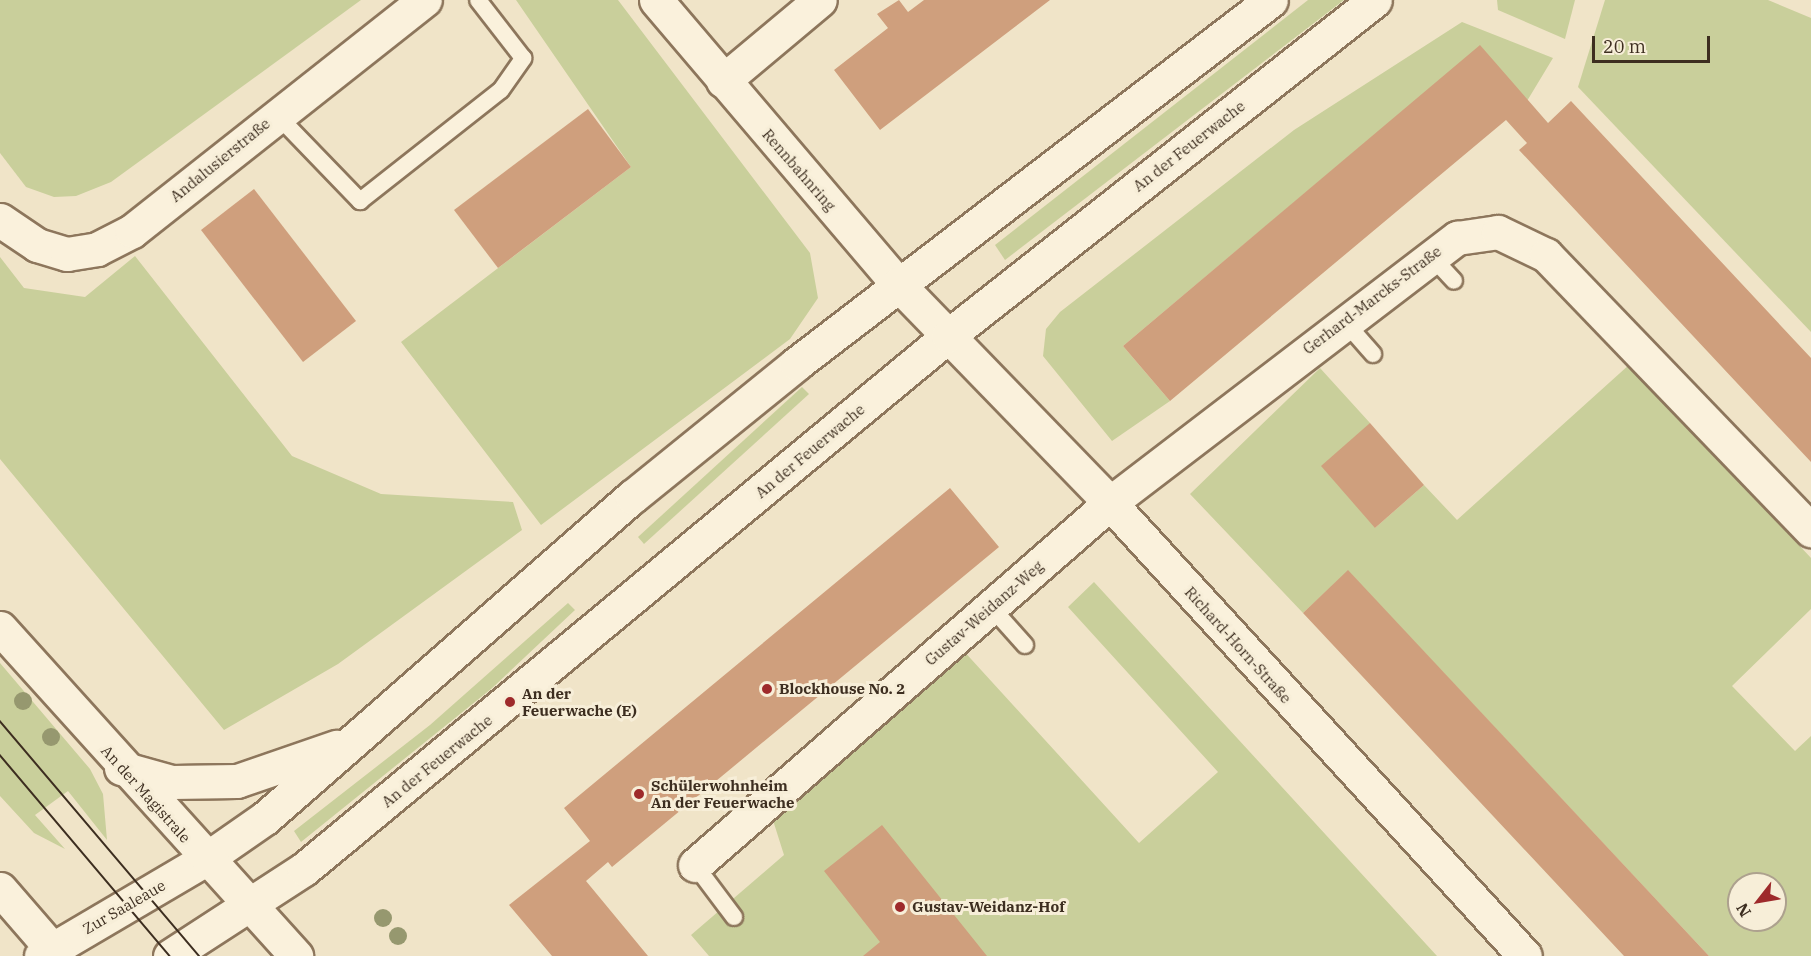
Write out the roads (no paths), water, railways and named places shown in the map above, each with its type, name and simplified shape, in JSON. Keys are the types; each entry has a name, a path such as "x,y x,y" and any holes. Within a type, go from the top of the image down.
{"street":[{"name":"Andalusierstraße","path":"0,220 37,245 67,254 97,249 132,231 425,0"},
{"name":"Rennbahnring","path":"656,0 898,284 948,336"},
{"path":"723,81 820,0"},
{"path":"206,859 287,800 349,742 632,497 898,284 1271,0"},
{"name":"An der Feuerwache","path":"250,906 304,869 510,702 948,336 1375,0"},
{"name":"Gerhard-Marcks-Straße","path":"1110,503 1430,255 1457,238 1497,232 1546,255 1811,530"},
{"name":"Richard-Horn-Straße","path":"948,336 1110,503 1525,956"},
{"name":"Gustav-Weidanz-Weg","path":"695,865 1110,503"},
{"name":"An der Magistrale","path":"0,628 121,768 296,956"},
{"path":"121,768 172,782 237,781 349,742"},
{"name":"Zur Saaleaue","path":"51,954 206,859"},
{"path":"0,889 51,954"},
{"path":"170,956 250,906"}],"lane":[{"path":"277,115 360,201 501,90 523,58 478,0"},
{"path":"1430,255 1454,281"},
{"path":"1344,321 1373,354"},
{"path":"991,607 1025,645"},
{"path":"695,865 734,918"}],"tram line":[{"path":"0,721 199,956"},
{"path":"0,755 170,956"}],"place":[{"name":"Blockhouse No. 2","path":"767,689"},
{"name":"An der Feuerwache (E)","path":"510,702"},
{"name":"Schülerwohnheim An der Feuerwache","path":"639,794"},
{"name":"Gustav-Weidanz-Hof","path":"900,907"}]}
